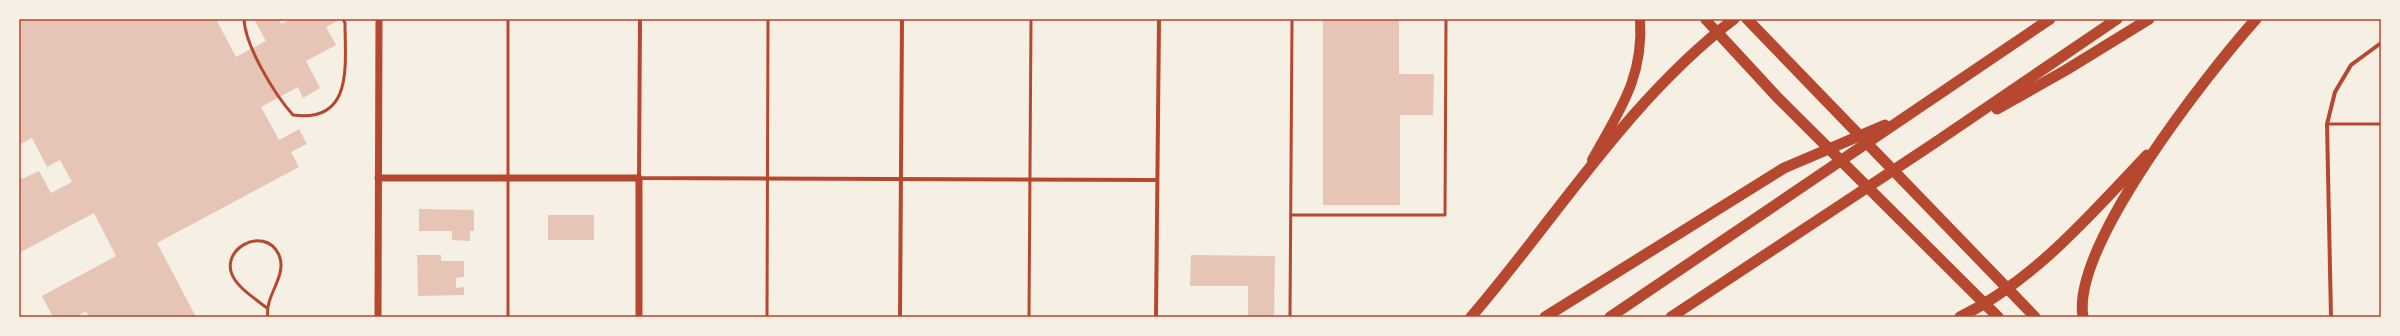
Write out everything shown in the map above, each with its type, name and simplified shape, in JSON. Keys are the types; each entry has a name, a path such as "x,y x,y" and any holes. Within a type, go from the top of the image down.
{"highway":[{"path":"1472,317 1504,279 1580,180 1647,101 1682,63 1734,19"},
{"path":"1747,19 1772,42 2035,317"},
{"path":"1610,317 2050,19"},
{"path":"1671,317 1933,144 2117,19"},
{"path":"1933,144 2066,70 2148,19"},
{"path":"2083,317 2082,308 2084,286 2090,265 2106,232 2161,140 2229,50 2256,19"},
{"path":"1717,32 1789,109 1950,271 1998,317"},
{"path":"1545,317 1784,168 1907,115"},
{"path":"1960,317 1986,304 2057,250 2161,140"}],"main road":[{"path":"1580,180 1632,85 1640,48 1640,19"},
{"path":"1705,19 1717,32"}],"street":[{"path":"378,317 379,19"},
{"path":"639,317 640,19"},
{"path":"900,317 902,19"},
{"path":"1156,317 1159,19"},
{"path":"2330,317 2327,124 2336,92 2351,65 2381,43"},
{"path":"378,178 1157,180"}],"lane":[{"path":"244,19 244,32 278,98 293,115 307,117 325,112 339,99 344,81 345,24 343,19"},
{"path":"508,19 508,317"},
{"path":"767,317 768,19"},
{"path":"1029,317 1031,19"},
{"path":"1290,317 1292,19"},
{"path":"1291,215 1445,216 1446,19"},
{"path":"2327,124 2381,124"},
{"path":"267,308 235,281 232,274 232,257 236,250 250,241 267,243 279,255 281,264 280,272 267,308 268,317"}],"building":[{"path":"19,19 216,19 236,57 266,41 255,21 258,19 279,19 281,24 291,19 336,19 337,21 326,27 336,45 306,61 320,88 303,98 298,87 261,107 279,140 299,129 307,144 291,152 299,167 157,243 196,317 89,317 86,311 76,317 53,317 42,296 116,256 94,213 19,253 19,173 22,179 39,171 51,193 72,182 60,160 47,167 32,138 19,145"},
{"path":"1323,19 1399,19 1399,74 1434,74 1433,115 1400,115 1400,205 1323,205"},
{"path":"419,209 474,210 474,231 470,231 470,241 452,240 452,231 419,231"},
{"path":"548,215 594,215 594,240 548,240"},
{"path":"417,255 441,255 441,261 464,261 464,277 456,278 456,288 464,287 464,295 418,296"},
{"path":"1191,255 1275,256 1274,317 1248,317 1248,286 1190,286"}]}
